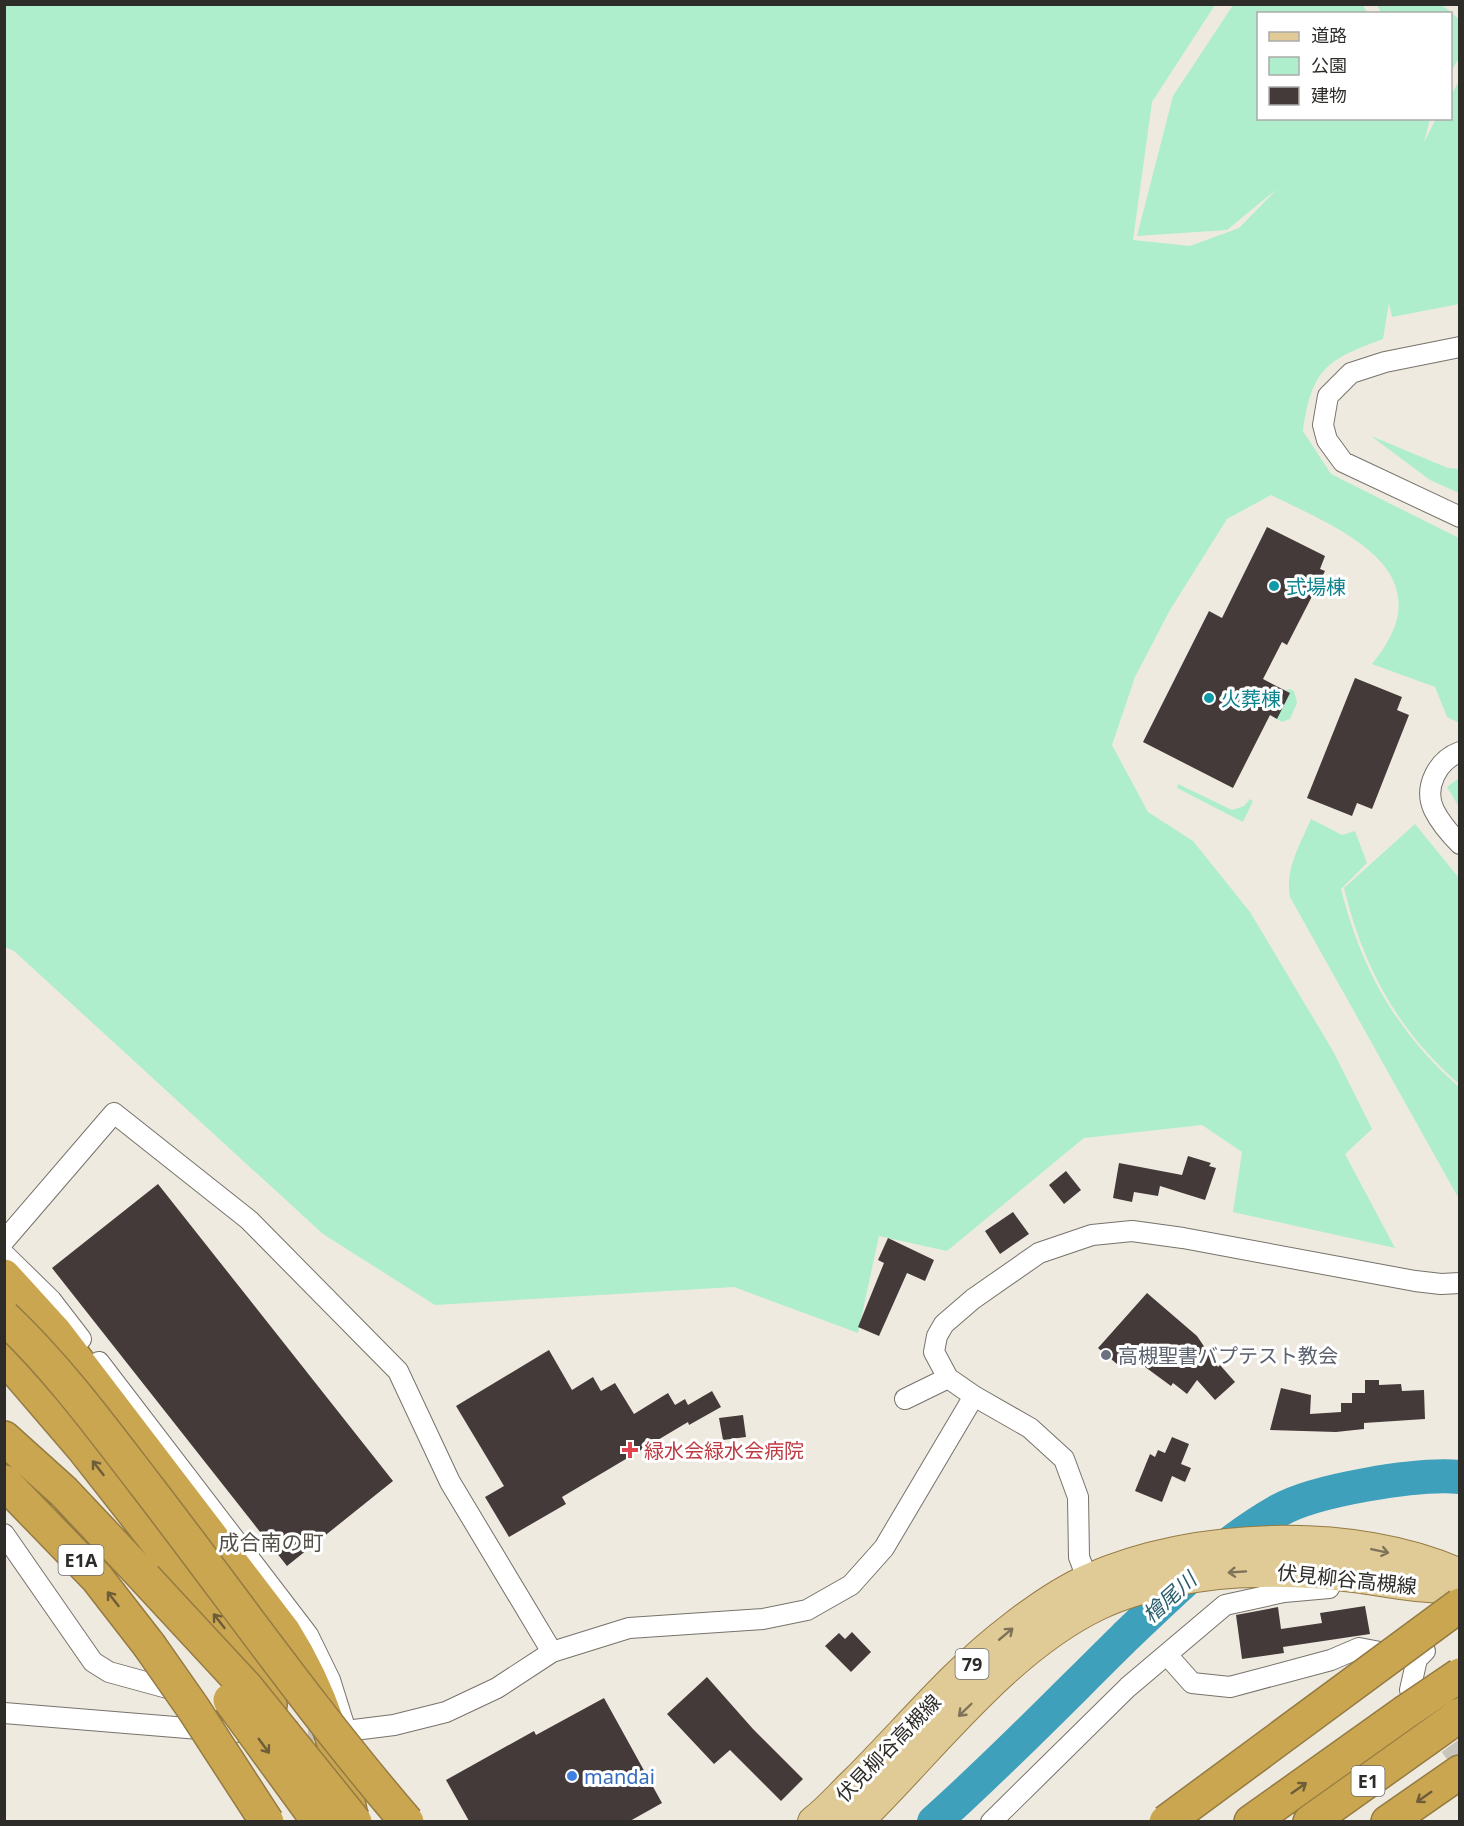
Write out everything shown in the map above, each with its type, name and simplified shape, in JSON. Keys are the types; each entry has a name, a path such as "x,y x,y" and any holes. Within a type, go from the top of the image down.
{"highway":[{"path":"4,1276 55,1332 284,1632 301,1659 327,1718 340,1756 354,1821"},
{"path":"4,1317 52,1368 117,1448 310,1703 406,1821"},
{"path":"4,1356 82,1448 230,1635 270,1705 321,1821"},
{"name":"E1A","path":"4,1438 64,1492 146,1578"},
{"name":"E1A","path":"4,1482 97,1578 149,1646"},
{"path":"146,1578 247,1688 354,1821"},
{"path":"146,1578 213,1677 321,1821"},
{"path":"1167,1821 1460,1605"},
{"path":"149,1646 249,1821"},
{"path":"149,1646 193,1708 267,1821"},
{"path":"1251,1821 1407,1702 1460,1675"},
{"name":"E1","path":"1310,1821 1460,1715"},
{"name":"E1","path":"1388,1821 1460,1772"}],"main road":[{"name":"伏見柳谷高槻線","path":"814,1821 1011,1629 1092,1593 1163,1556 1217,1547 1271,1543 1322,1544 1369,1549 1429,1562 1460,1575"},
{"name":"伏見柳谷高槻線","path":"856,1821 1022,1655 1092,1593 1131,1592 1210,1574 1295,1571 1336,1574 1426,1588 1460,1587"}],"street":[{"path":"1460,347 1385,362 1351,374 1328,396 1323,425 1327,440 1343,462 1460,517"},
{"path":"1460,752 1449,756 1440,765 1433,777 1431,793 1433,809 1460,844"},
{"path":"4,1241 114,1113 249,1220 398,1371 450,1482 552,1652"},
{"path":"1092,1593 1079,1557 1078,1497 1064,1459 1030,1428 974,1396 948,1378 934,1352 937,1336 944,1324 973,1299 1039,1252 1092,1235 1132,1231 1415,1281 1460,1283"},
{"path":"4,1254 51,1300 308,1635 330,1680 346,1731 394,1725 446,1712 497,1688 552,1652 629,1628 763,1619 807,1610 851,1586 884,1548 974,1396"},
{"path":"905,1399 948,1378"},
{"path":"4,1534 68,1621 93,1662 109,1672 191,1694 205,1707 215,1730"},
{"path":"991,1821 1128,1687 1168,1656 1225,1605 1284,1593 1329,1588 1336,1574"},
{"path":"1407,1702 1417,1659 1460,1622"},
{"path":"1168,1656 1192,1683 1230,1687 1331,1660 1359,1648 1417,1659"},
{"path":"4,1713 236,1732"}],"green space":[{"path":"5,5 1215,5 1152,102 1133,240 1190,246 1239,228 1277,189 1227,230 1137,236 1173,96 1233,5 1363,5 1366,12 1257,12 1257,120 1430,120 1424,142 1435,120 1452,120 1452,93 1459,81 1459,304 1392,317 1389,303 1383,339 1335,361 1317,380 1311,393 1303,431 1331,474 1459,538 1459,723 1447,717 1435,687 1372,664 1393,631 1399,603 1393,579 1377,558 1354,539 1328,523 1271,495 1227,519 1170,610 1135,677 1112,745 1148,812 1193,841 1250,912 1333,1051 1372,1129 1345,1154 1395,1248 1233,1212 1242,1152 1202,1125 1084,1138 947,1251 879,1236 858,1333 734,1287 435,1305 323,1234 14,951 5,947"},
{"path":"1377,5 1442,5 1450,12 1380,12"},
{"path":"1452,13 1459,19 1459,58 1452,70"},
{"path":"1371,436 1448,468 1459,469 1459,493 1430,480"},
{"path":"1286,690 1294,691 1297,703 1290,719 1282,722 1274,717 1290,693"},
{"path":"1459,778 1459,807 1447,787"},
{"path":"1178,784 1232,810 1244,806 1250,799 1253,801 1243,822 1177,788"},
{"path":"1311,819 1342,835 1355,831 1367,863 1341,889 1359,947 1384,998 1400,1021 1417,1044 1459,1087 1459,1199 1290,897 1292,866"},
{"path":"1415,824 1459,878 1459,1084 1418,1042 1386,996 1361,945 1344,888"}],"building":[{"name":"火葬棟","path":"1267,527 1325,556 1320,569 1325,571 1287,645 1282,642 1263,679 1290,693 1277,719 1270,715 1233,788 1143,742 1209,611 1222,618"},
{"path":"1355,678 1402,697 1397,710 1409,715 1372,809 1357,803 1352,816 1307,798"},
{"path":"1188,1156 1211,1163 1209,1166 1216,1168 1205,1200 1160,1186 1158,1196 1134,1192 1132,1202 1113,1198 1119,1163 1182,1175"},
{"path":"1066,1171 1081,1190 1064,1204 1049,1185"},
{"path":"158,1184 393,1481 287,1566 52,1268"},
{"path":"1013,1212 1029,1234 1000,1254 985,1231"},
{"path":"888,1238 934,1260 925,1281 907,1273 879,1336 858,1327 884,1263 878,1260"},
{"path":"1147,1293 1197,1336 1218,1367 1220,1365 1235,1382 1215,1400 1197,1380 1187,1394 1173,1383 1171,1386 1126,1353 1117,1364 1098,1348"},
{"path":"549,1350 572,1390 593,1377 601,1391 615,1383 634,1414 668,1393 675,1405 685,1399 688,1405 712,1391 721,1407 689,1425 688,1422 562,1497 566,1504 509,1537 485,1497 504,1486 456,1406"},
{"path":"1365,1380 1379,1380 1379,1385 1401,1384 1402,1391 1424,1390 1425,1419 1364,1423 1364,1429 1336,1432 1270,1430 1281,1388 1311,1395 1310,1414 1341,1412 1341,1403 1352,1403 1352,1393 1365,1393"},
{"path":"743,1415 746,1437 723,1440 719,1418"},
{"path":"1172,1437 1189,1444 1181,1464 1191,1468 1185,1482 1172,1476 1162,1502 1135,1491 1150,1454 1155,1457 1158,1450 1165,1453"},
{"path":"1365,1606 1370,1634 1283,1647 1284,1653 1242,1659 1236,1615 1278,1607 1281,1629 1322,1623 1320,1613"},
{"path":"852,1632 871,1652 851,1672 825,1646 839,1633 845,1639"},
{"path":"707,1677 753,1729 803,1779 781,1801 730,1750 714,1764 667,1714"},
{"path":"604,1698 662,1803 630,1821 469,1821 446,1780 534,1731 536,1735"}],"waterway":[{"name":"檜尾川","path":"934,1822 1179,1586 1236,1538 1257,1524 1294,1503 1340,1490 1393,1480 1442,1476 1460,1477"}],"tunnel":[{"path":"1432,1722 1460,1760"},
{"path":"278,1731 338,1731"}],"place":[{"name":"式場棟","path":"1274,586"},
{"name":"火葬棟","path":"1209,698"},
{"name":"高槻聖書バプテスト教会","path":"1106,1355"},
{"name":"緑水会緑水会病院","path":"630,1450"},
{"name":"mandai","path":"572,1776"}],"district":[{"name":"成合南の町","path":"271,1542"}]}
